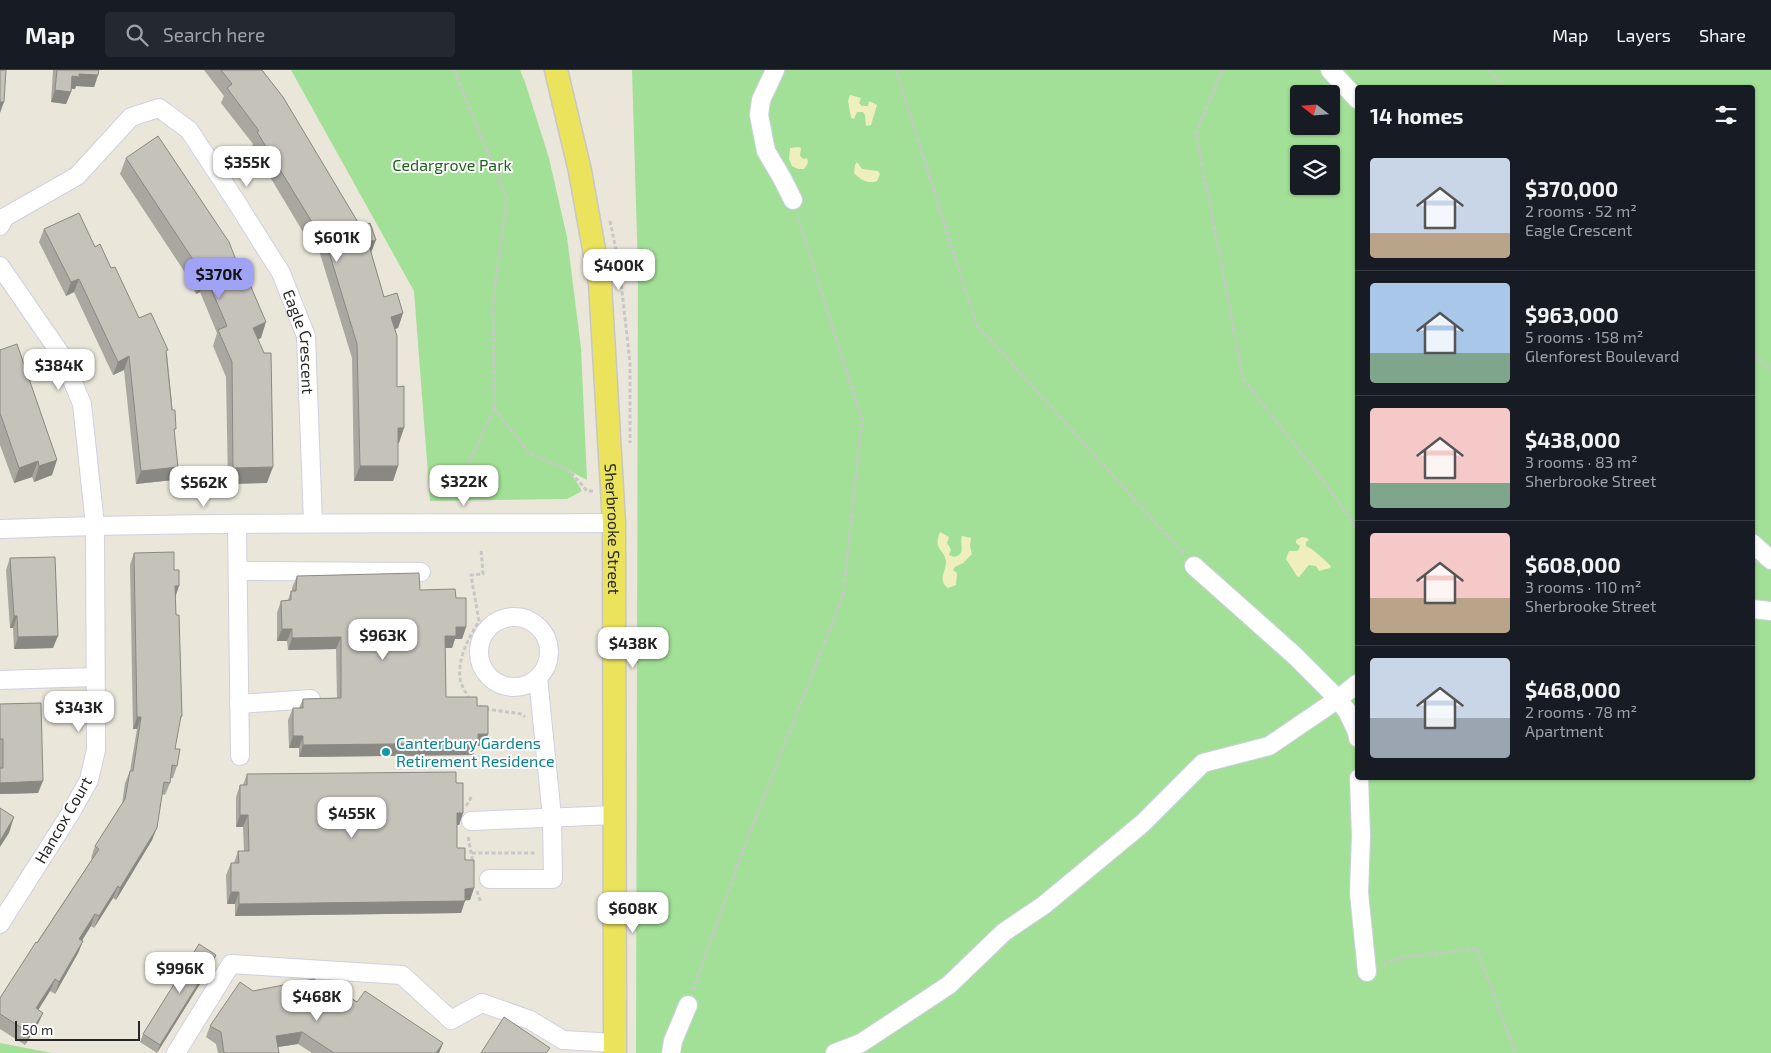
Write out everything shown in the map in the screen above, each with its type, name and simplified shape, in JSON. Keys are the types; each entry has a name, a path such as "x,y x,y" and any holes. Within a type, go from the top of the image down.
{"main road":[{"name":"Sherbrooke Street","path":"556,70 580,171 600,283 614,523 615,1048"}],"street":[{"path":"775,70 760,100 760,115 766,151 793,200"},
{"path":"1330,70 1355,97"},
{"name":"Eagle Crescent","path":"0,226 5,217 77,176 131,117 159,108 189,130 281,272 306,336 313,523"},
{"path":"0,266 62,356 82,404 95,525"},
{"path":"0,529 95,525 614,523"},
{"path":"237,524 240,756"},
{"name":"Hancox Court","path":"0,924 70,814 89,780 96,750 95,525"},
{"path":"1755,546 1771,560"},
{"path":"1194,566 1294,655 1338,699 1347,711 1355,728"},
{"path":"238,571 421,572"},
{"path":"1755,609 1771,611"},
{"path":"480,880 553,879 544,817 538,678 545,669 549,658 549,646 546,636 538,626 529,620 518,617 507,618 496,622 488,629 481,640 479,651 483,668 494,681 506,686 517,687 529,684 538,678"},
{"path":"0,680 95,677"},
{"path":"835,1053 861,1043 949,985 1004,932 1044,905 1143,823 1203,763 1269,746 1355,685"},
{"path":"239,704 310,699"},
{"path":"1359,780 1360,893 1367,972"},
{"path":"468,821 614,815"},
{"path":"176,1053 231,964 402,975 452,1020 482,1003 530,1020 563,1040 615,1048"},
{"path":"671,1053 673,1041 688,1004"}],"path":[{"path":"454,70 507,199 493,301 494,408 456,492"},
{"path":"896,70 976,324 1194,566"},
{"path":"1222,70 1196,133 1243,379 1330,490 1355,527"},
{"path":"1489,70 1502,85"},
{"path":"688,1004 740,858 843,596 862,420 793,200"},
{"path":"1755,355 1771,371"},
{"path":"494,408 529,453 569,470 587,491 612,489"},
{"path":"481,549 483,574 471,575 480,621 469,637 462,657 460,679 470,701 486,709 522,714 528,720"},
{"path":"472,796 466,806 472,852 480,880 480,903"},
{"path":"472,852 536,853 544,817"},
{"path":"1367,972 1403,957 1477,949 1515,1053"}],"green space":[{"name":"Cedargrove Park","path":"291,70 520,70 549,158 567,237 581,348 587,480 570,471 582,491 567,499 430,501 414,291"},
{"path":"632,70 1771,70 1771,1053 636,1053 638,270"},
{"path":"0,1043 52,1053 0,1053"}],"sand":[{"path":"850,95 861,98 859,103 862,106 868,106 869,101 877,105 871,125 866,126 863,112 857,112 854,119 851,118 848,101"},
{"path":"790,148 801,148 800,156 808,160 804,169 792,166 789,159"},
{"path":"857,162 862,169 878,171 880,174 877,181 867,182 856,175 854,173"},
{"path":"940,532 949,537 947,543 951,550 949,555 954,557 960,554 962,536 971,538 972,554 963,563 955,567 953,570 957,573 956,585 948,588 943,582 946,562 938,546"},
{"path":"1302,537 1309,540 1306,542 1306,546 1331,566 1330,568 1319,571 1316,566 1309,565 1299,577 1297,576 1286,559 1289,551 1297,551 1299,549 1300,546 1296,543 1296,540"}],"building":[{"path":"0,70 6,70 4,102 0,102"},
{"path":"57,70 99,70 98,75 79,74 79,77 72,76 71,92 55,90"},
{"path":"221,70 262,70 283,97 359,224 362,223 362,226 370,223 376,240 368,242 384,297 397,293 403,313 391,317 397,336 397,387 404,386 404,428 398,428 398,466 360,466 357,344 322,229 318,232 257,132 259,131 227,88 232,84"},
{"path":"158,136 229,242 236,260 239,259 266,322 253,328 264,353 271,353 273,467 233,468 232,362 218,330 227,326 206,277 202,279 194,261 126,158"},
{"path":"79,213 95,247 100,244 111,268 115,267 139,318 151,313 168,350 166,351 172,410 175,410 176,429 174,429 178,467 141,471 129,356 118,362 79,279 71,282 44,229"},
{"path":"17,344 57,460 39,466 38,461 19,468 0,413 0,350"},
{"path":"174,552 174,570 179,570 179,586 175,586 176,615 179,615 182,716 175,749 180,749 177,766 172,765 170,783 164,782 157,828 120,888 118,886 99,916 95,914 79,939 83,941 59,982 55,979 36,1008 43,1013 30,1033 0,1014 0,998 99,849 95,846 125,799 130,771 133,771 141,717 137,717 134,553"},
{"path":"55,557 58,636 18,637 17,616 14,616 10,558"},
{"path":"419,573 420,590 455,589 456,598 466,598 466,627 456,627 456,636 445,636 446,697 477,697 477,706 488,706 488,734 478,734 478,743 303,745 303,736 293,736 293,708 303,708 303,699 341,698 341,637 292,638 292,629 282,629 281,601 291,600 291,591 296,591 297,576"},
{"path":"41,703 43,781 0,783 0,768 3,768 3,739 0,739 0,704"},
{"path":"456,772 456,783 463,783 463,813 457,813 457,848 465,848 465,860 474,860 474,888 465,889 465,901 239,904 239,892 231,892 231,863 239,863 238,851 249,851 248,815 240,815 240,785 247,785 247,774"},
{"path":"0,808 14,817 0,841"},
{"path":"199,944 216,955 160,1045 143,1034"},
{"path":"314,979 338,994 340,991 357,1002 365,991 443,1043 436,1053 334,1053 302,1032 276,1036 279,1053 224,1053 221,1032 210,1026 240,982 253,991"},
{"path":"504,1017 550,1048 546,1053 481,1053"}],"place":[{"name":"Canterbury Gardens Retirement Residence","path":"386,752"}]}
